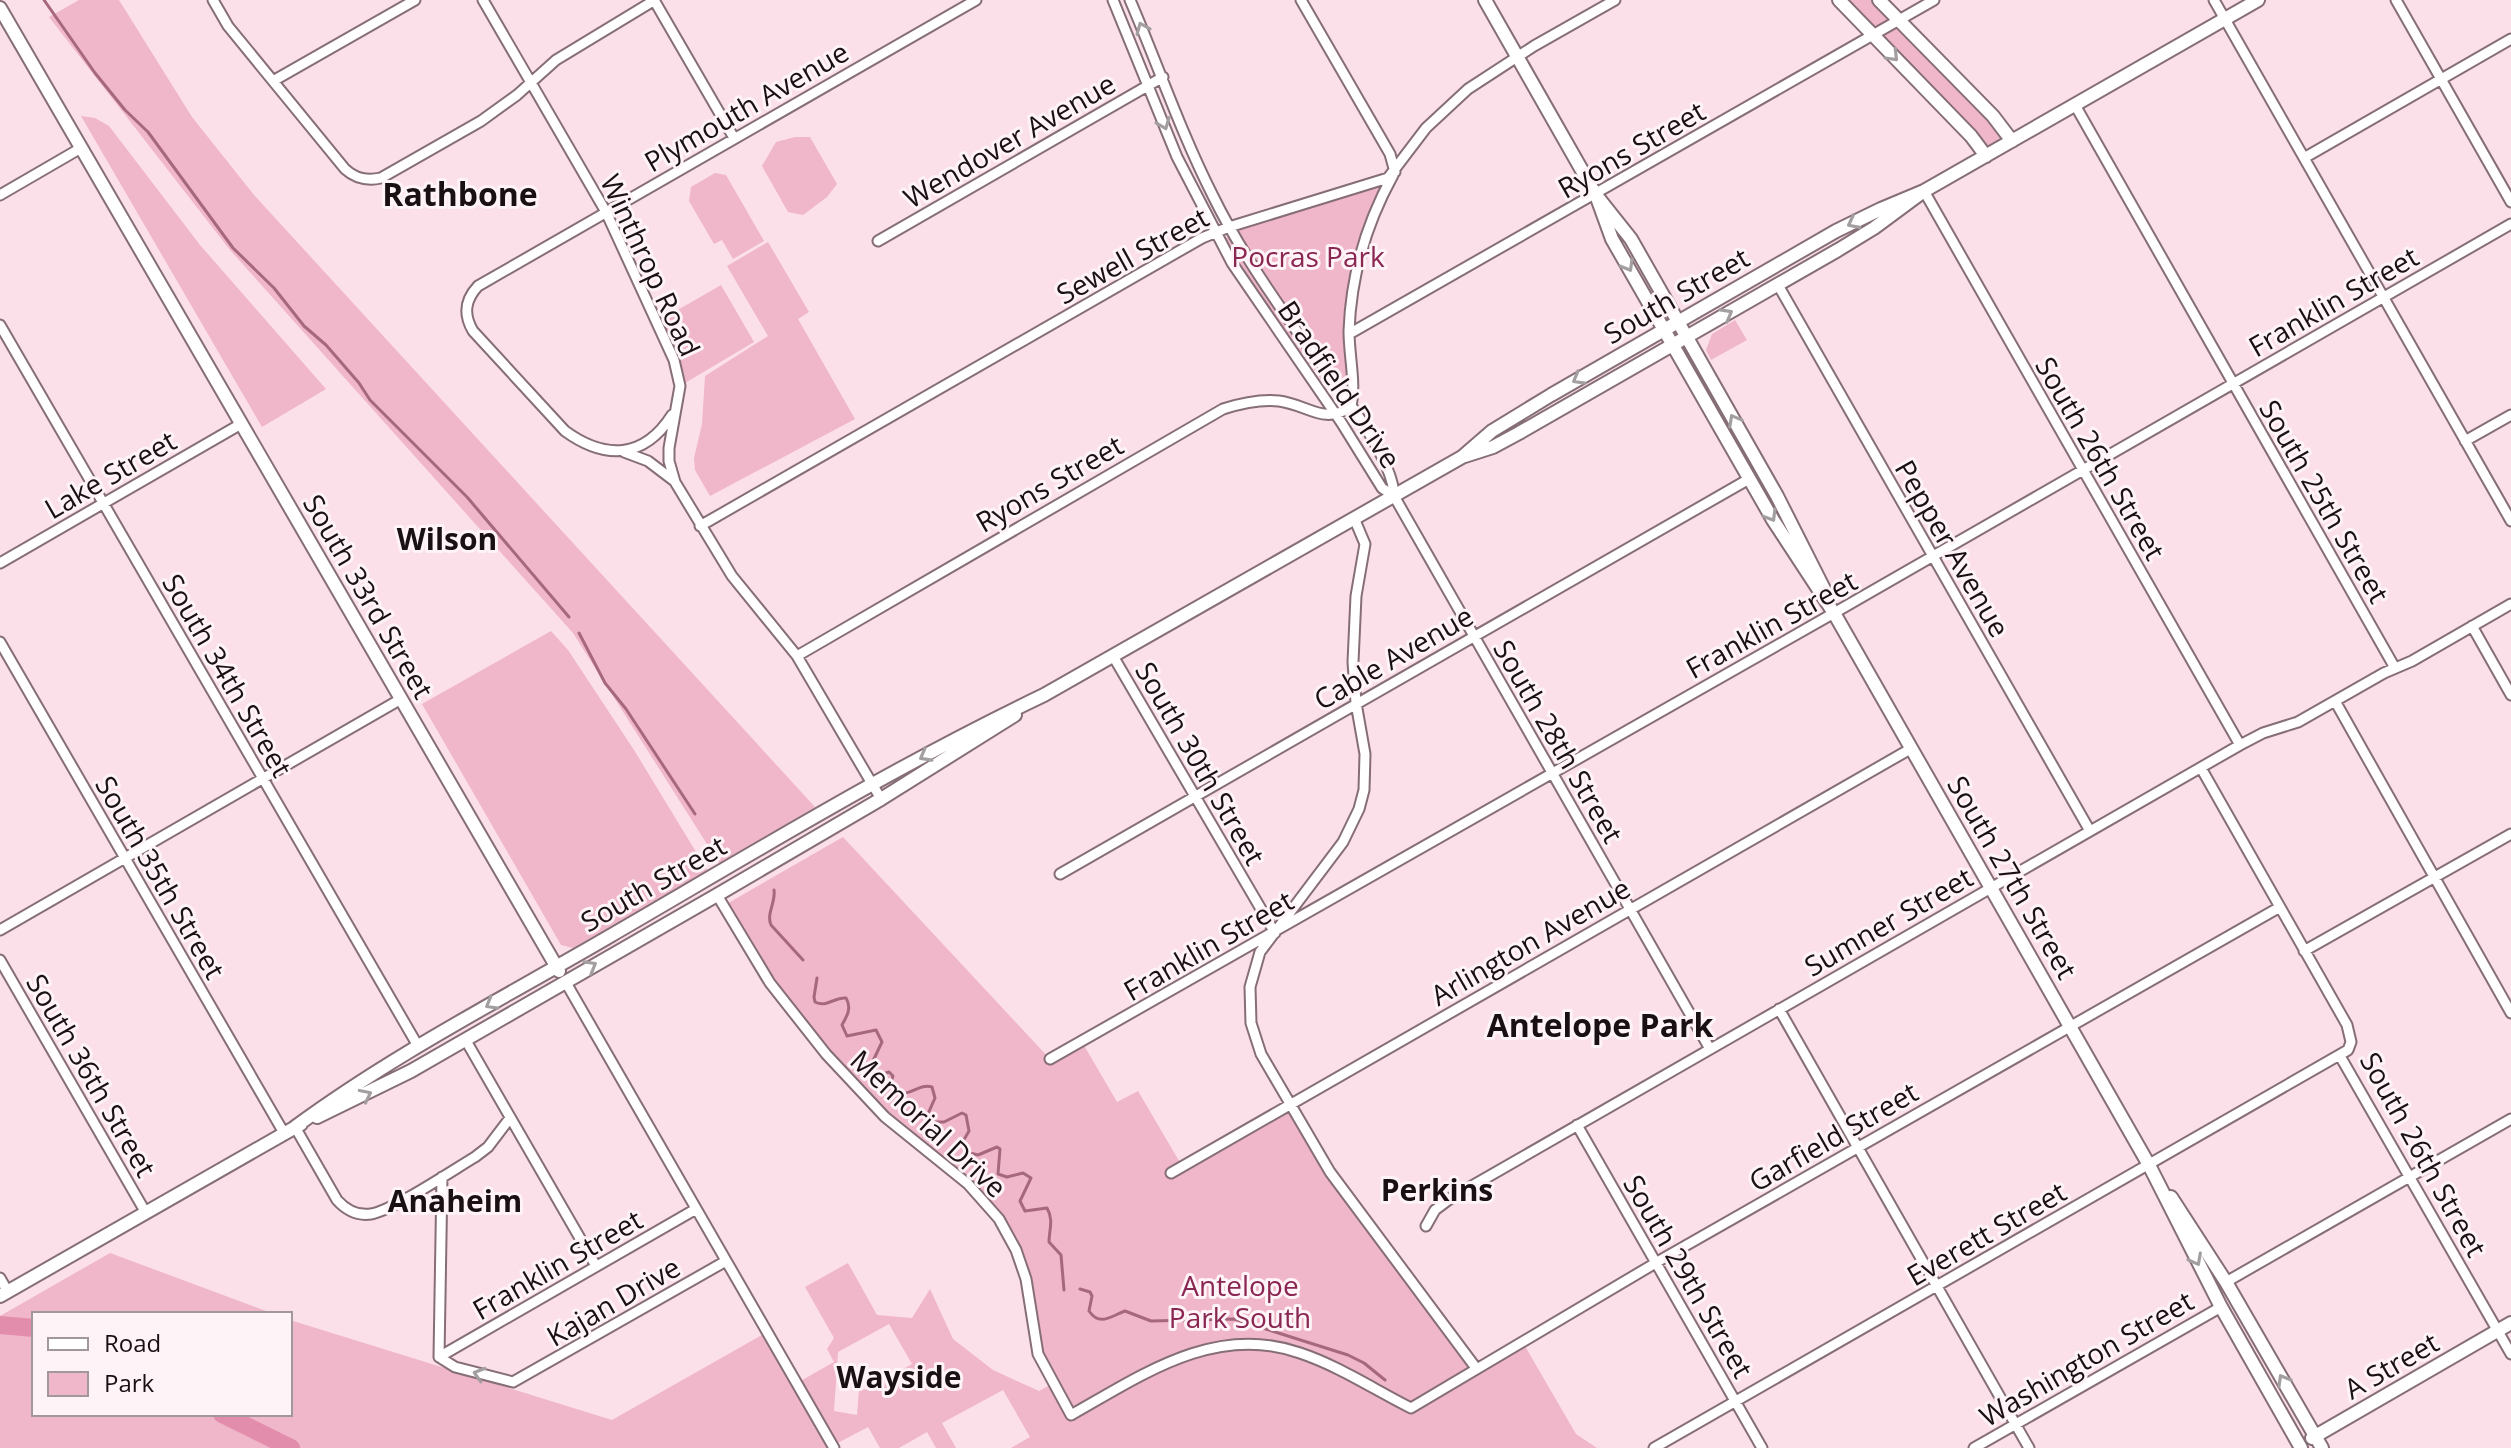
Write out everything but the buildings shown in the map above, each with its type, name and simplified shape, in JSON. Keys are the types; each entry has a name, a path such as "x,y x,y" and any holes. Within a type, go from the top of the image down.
{"main road":[{"name":"South 27th Street","path":"1485,0 1596,195 1631,239 1687,336 1808,554 1834,613"},
{"path":"1839,0 1971,136 1986,156"},
{"path":"1879,0 1993,116 2012,141"},
{"name":"South Street","path":"4,1294 289,1130 418,1046 873,784 983,724 1044,695 1462,457 1492,431 1836,231 1924,191 2258,0"},
{"name":"South 33rd Street","path":"0,8 565,981"},
{"name":"South Street","path":"1462,457 1493,447 1519,433 1778,285 1874,228 1924,191"},
{"name":"South 27th Street","path":"1596,195 1612,239 1672,345 1807,575 1834,613 2149,1165 2221,1307 2298,1447"},
{"name":"South Street","path":"289,1130 379,1088 717,895 996,729 1044,695"},
{"name":"South 27th Street","path":"2149,1165 2226,1282 2319,1442"},
{"name":"A Street","path":"2298,1447 2319,1442 2511,1323"}],"street":[{"path":"213,0 228,26 345,169 367,180 381,178 481,121 575,47 654,0 734,138"},
{"path":"273,81 415,0"},
{"name":"Winthrop Road","path":"483,0 606,212 674,360 680,386 669,448 675,482 732,576 797,656 881,799"},
{"name":"Plymouth Avenue","path":"621,451 598,449 565,431 473,331 466,309 471,293 478,286 976,0"},
{"name":"Bradfield Drive","path":"1113,0 1182,169 1215,232 1253,295 1337,415 1382,488 1394,496"},
{"name":"Bradfield Drive","path":"1130,0 1191,150 1229,227 1261,280 1351,407 1394,481 1394,496"},
{"path":"1301,0 1390,154 1395,172"},
{"path":"1337,415 1351,407 1350,307 1361,251 1379,201 1395,172 1417,140 1448,106 1490,73 1615,0"},
{"name":"Ryons Street","path":"1349,334 1934,0"},
{"path":"2214,0 2511,521"},
{"path":"2396,0 2511,202"},
{"path":"2304,158 2511,39"},
{"name":"Wendover Avenue","path":"878,241 1163,77"},
{"name":"South 25th Street","path":"2075,105 2395,668"},
{"path":"0,195 81,148"},
{"name":"Sewell Street","path":"700,526 1215,232 1382,182 1395,172"},
{"name":"South 26th Street","path":"1924,191 2240,745"},
{"name":"Franklin Street","path":"1050,1059 2511,224"},
{"name":"Pepper Avenue","path":"1778,285 2090,831"},
{"name":"South 34th Street","path":"0,325 418,1046"},
{"name":"Ryons Street","path":"797,656 1223,409 1267,400 1337,415"},
{"path":"621,451 651,440 663,429 676,409"},
{"path":"2465,441 2511,415"},
{"name":"Lake Street","path":"0,563 241,424"},
{"path":"621,451 648,461 675,482"},
{"name":"Cable Avenue","path":"1060,874 1749,479"},
{"name":"South 28th Street","path":"1394,496 1710,1049"},
{"path":"1354,518 1365,544 1353,629 1356,703 1366,770 1359,809 1343,842 1265,943 1254,967 1249,1006 1258,1046 1330,1172 1476,1368"},
{"name":"Sumner Street","path":"1426,1226 1435,1210 1451,1198 1779,1009 2240,745 2263,733 2298,722 2511,604"},
{"path":"2472,626 2511,695"},
{"name":"South 35th Street","path":"0,642 125,858 289,1130 337,1200 353,1212 372,1214 442,1177"},
{"name":"South 30th Street","path":"1113,656 1275,933"},
{"path":"0,930 401,699"},
{"path":"2335,701 2511,1013"},
{"name":"Arlington Avenue","path":"1171,1173 1912,748"},
{"name":"South 26th Street","path":"2201,768 2351,1035 2348,1050 2340,1056 2511,1354"},
{"path":"2304,951 2511,834"},
{"name":"Memorial Drive","path":"717,895 770,983 816,1043 885,1117 968,1184 999,1219 1016,1250 1026,1279 1038,1354 1071,1415 1166,1362 1211,1347 1247,1343 1302,1353 1411,1408"},
{"name":"Garfield Street","path":"1411,1408 1857,1147 2280,907"},
{"name":"South 36th Street","path":"0,960 146,1213"},
{"name":"South 33rd Street","path":"565,981 834,1448"},
{"path":"1779,1009 2029,1448"},
{"path":"465,1039 596,1266"},
{"name":"Everett Street","path":"1654,1448 2340,1056"},
{"path":"439,1357 442,1177 481,1153 510,1118"},
{"name":"Washington Street","path":"2226,1282 2511,1119"},
{"name":"South 29th Street","path":"1577,1125 1762,1448"},
{"name":"Franklin Street","path":"439,1357 696,1209"},
{"name":"Kajan Drive","path":"439,1357 455,1367 508,1383 521,1379 726,1261"},
{"path":"0,1278 4,1294"},
{"name":"Washington Street","path":"1974,1448 2221,1307"}],"green space":[{"path":"79,0 119,0 192,117 254,195 815,807 719,863 573,633 230,250 49,17"},
{"path":"1839,0 1879,0 2012,141 1986,156"},
{"path":"81,116 95,118 109,126 200,245 326,389 262,427"},
{"path":"810,137 837,184 827,197 803,215 788,212 762,166 776,142"},
{"path":"715,173 726,175 764,241 733,259 722,240 714,244 689,201 691,187"},
{"name":"Pocras Park","path":"1388,178 1354,279 1351,407 1229,227"},
{"path":"1227,237 1233,240 1257,281 1328,380 1326,386 1252,285"},
{"path":"768,242 809,312 798,319 855,419 710,496 695,470 694,458 702,424 705,376 768,336 727,266"},
{"path":"721,285 754,342 680,386 657,322"},
{"path":"1735,320 1747,340 1711,360 1706,350 1712,334"},
{"path":"551,631 568,650 634,750 707,870 573,948 561,945 422,704"},
{"name":"Antelope Park South","path":"843,837 1050,1059 1082,1042 1117,1102 1138,1091 1182,1166 1290,1105 1330,1172 1475,1368 1522,1341 1576,1434 1597,1448 1011,1448 1030,1437 1003,1390 942,1423 956,1448 936,1448 927,1432 899,1448 880,1448 868,1427 834,1445 834,1448 0,1448 0,1316 110,1253 269,1312 32,1312 32,1416 292,1416 292,1321 612,1420 767,1332 797,1383 834,1362 827,1349 834,1338 805,1287 848,1263 877,1315 912,1318 930,1289 953,1339 993,1370 1039,1391 1052,1384 1044,1368 1023,1268 986,1202 885,1117 798,1021 723,906","holes":["889,1324 912,1364 868,1389 859,1390 857,1415 834,1411 838,1352"]}],"waterway":[{"path":"44,0 95,73 125,110 148,132 233,248 274,288 304,326 326,345 370,400 467,497 569,617"},
{"path":"579,633 605,683 626,709 695,814"},
{"path":"774,890 771,925 803,960"},
{"path":"817,978 815,1002 823,1004 846,998 849,1009 842,1025 847,1036 876,1030 882,1042 871,1065 879,1075 889,1072 893,1076 891,1082 895,1093 932,1087 935,1098 927,1116 931,1122 944,1122 962,1113 966,1115 969,1131 962,1143 966,1152 978,1155 997,1147 1000,1149 998,1174 1007,1177 1023,1173 1031,1178 1020,1201 1025,1211 1047,1208 1049,1212 1049,1242 1061,1255 1064,1290"},
{"path":"1080,1289 1090,1292 1089,1311 1097,1318 1106,1319 1125,1311 1151,1321 1234,1319 1348,1355 1385,1380"},
{"path":"0,1325 32,1328"},
{"path":"226,1416 291,1448"}],"district":[{"name":"Rathbone","path":"460,193"},
{"name":"Wilson","path":"447,538"},
{"name":"Antelope Park","path":"1600,1024"},
{"name":"Perkins","path":"1437,1189"},
{"name":"Anaheim","path":"455,1200"},
{"name":"Wayside","path":"899,1376"}]}
